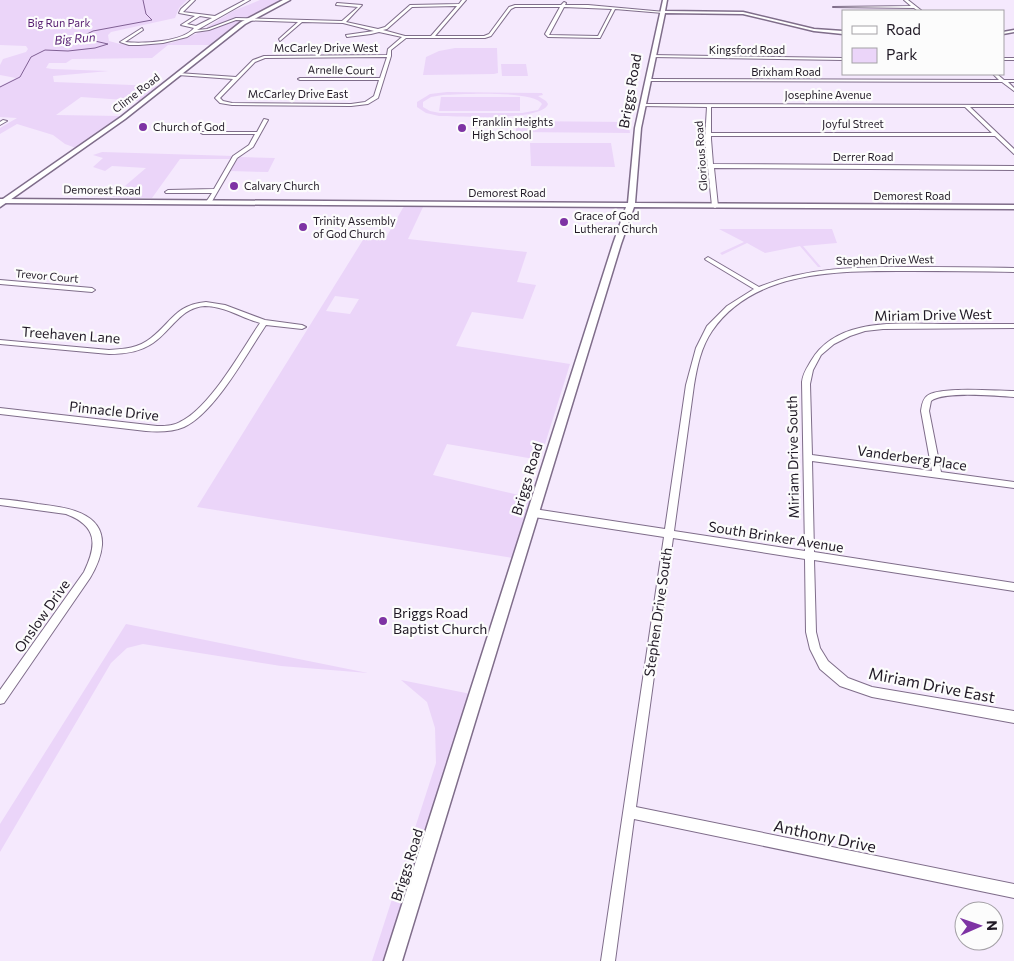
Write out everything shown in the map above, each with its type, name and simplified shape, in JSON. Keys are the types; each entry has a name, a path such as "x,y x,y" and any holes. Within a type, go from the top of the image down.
{"main road":[{"name":"Clime Road","path":"2,202 101,134 248,20 287,0"}],"street":[{"path":"193,0 181,12 184,14 217,17"},
{"path":"142,29 123,40 123,43 165,43 197,29 248,0"},
{"path":"432,37 464,0"},
{"path":"566,0 546,34 553,37 572,38 601,36 614,8"},
{"name":"Briggs Road","path":"393,961 633,199 638,128 665,0"},
{"path":"906,0 919,10"},
{"path":"337,4 361,6 342,22"},
{"path":"347,36 378,31 390,25 411,6 460,5"},
{"path":"199,15 183,25 197,29 212,29 231,20 342,22 405,37 487,37 511,7 562,6 662,12 743,13 814,30 842,33"},
{"path":"835,7 915,7"},
{"path":"280,40 301,21"},
{"path":"381,79 389,56 389,50 405,37"},
{"name":"McCarley Drive West","path":"236,78 254,62 264,57 389,56"},
{"name":"Kingsford Road","path":"652,56 842,59"},
{"path":"178,74 236,78"},
{"path":"996,75 1014,90"},
{"name":"McCarley Drive East","path":"236,78 218,94 217,98 219,101 232,104 351,105 366,102 376,96 381,79"},
{"name":"Arnelle Court","path":"300,79 381,79"},
{"name":"Brixham Road","path":"648,80 1014,81"},
{"name":"Josephine Avenue","path":"643,105 1014,106"},
{"name":"Glorious Road","path":"709,105 708,134 715,206"},
{"path":"966,106 1014,152"},
{"path":"209,202 235,157 251,146 266,120"},
{"path":"203,133 258,133"},
{"name":"Joyful Street","path":"708,134 997,135"},
{"name":"Derrer Road","path":"711,166 1014,168"},
{"path":"168,192 216,191"},
{"name":"Demorest Road","path":"2,202 1014,207"},
{"path":"708,259 758,289"},
{"name":"Stephen Drive West","path":"758,289 811,273 844,269 1014,270"},
{"name":"Trevor Court","path":"0,282 92,290"},
{"name":"Stephen Drive South","path":"608,961 696,354 710,328 734,304 758,289"},
{"name":"Treehaven Lane","path":"0,342 124,352 147,344 184,310 203,304 218,306 264,322 302,327"},
{"name":"Pinnacle Drive","path":"0,412 146,428 175,428 188,422 205,407 264,322"},
{"name":"Miriam Drive West","path":"826,346 841,337 855,332 887,326 1014,326"},
{"name":"Miriam Drive South","path":"826,346 815,358 808,371 806,389 811,632 815,648 824,665 844,682"},
{"path":"937,475 925,411 926,403 931,396 944,394 1014,394"},
{"name":"Vanderberg Place","path":"807,458 1014,485"},
{"path":"0,502 78,514 86,519 94,528 98,544"},
{"name":"South Brinker Avenue","path":"534,513 1014,587"},
{"name":"Onslow Drive","path":"0,700 94,564 98,544"},
{"name":"Miriam Drive East","path":"844,682 872,692 1014,717"},
{"name":"Anthony Drive","path":"629,812 1014,891"}],"green space":[{"name":"Big Run Park","path":"0,0 187,0 179,8 175,18 111,32 108,35 109,41 120,44 171,43 196,34 233,11 260,0 282,0 252,15 210,45 168,45 152,58 72,59 66,63 49,63 46,68 109,71 53,76 54,82 158,86 139,101 81,97 56,115 120,116 76,148 65,144 53,135 17,124 0,134 0,128 17,118 0,117 0,86 16,78 0,75 0,65 3,59 26,52 28,49 26,46 0,45"},
{"path":"455,48 497,48 498,73 423,75 426,57 439,51"},
{"path":"501,64 526,64 528,76 502,76"},
{"path":"447,92 542,93 543,95 538,96 548,104 542,110 516,116 439,116 426,113 417,107 417,102 430,94","holes":["443,95 512,95 526,97 542,104 538,110 522,113 440,113 423,107 423,102 431,97"]},
{"path":"441,97 520,97 520,111 439,111"},
{"path":"516,121 628,122 630,133 516,132"},
{"path":"530,143 611,143 615,167 531,166"},
{"path":"102,152 234,156 232,159 180,159 152,198 112,197 146,168 112,166 105,171 93,167 103,158 93,155"},
{"path":"239,157 275,158 268,172 230,171"},
{"path":"404,206 423,207 408,239 527,252 517,282 536,285 523,319 472,312 456,346 570,364 540,460 447,444 433,475 532,498 513,558 197,507 366,235 387,236","holes":["335,296 359,299 350,314 326,311"]},
{"path":"719,229 832,229 837,243 803,246 821,267 818,267 800,246 765,253 747,243 722,255 720,253 744,242"},
{"path":"126,624 368,673 281,666 143,644 127,648 111,663 0,852 0,824"},
{"path":"401,680 471,694 388,961 372,961 436,763 435,728 427,702"}],"waterway":[{"name":"Big Run","path":"0,87 20,77 31,57 45,50 68,51 95,48 108,44 86,39 85,35 93,31 152,20 146,14 143,0"}],"place":[{"name":"Church of God","path":"143,127"},
{"name":"Franklin Heights High School","path":"462,128"},
{"name":"Calvary Church","path":"234,186"},
{"name":"Grace of God Lutheran Church","path":"564,222"},
{"name":"Trinity Assembly of God Church","path":"303,227"},
{"name":"Briggs Road Baptist Church","path":"383,621"}]}
